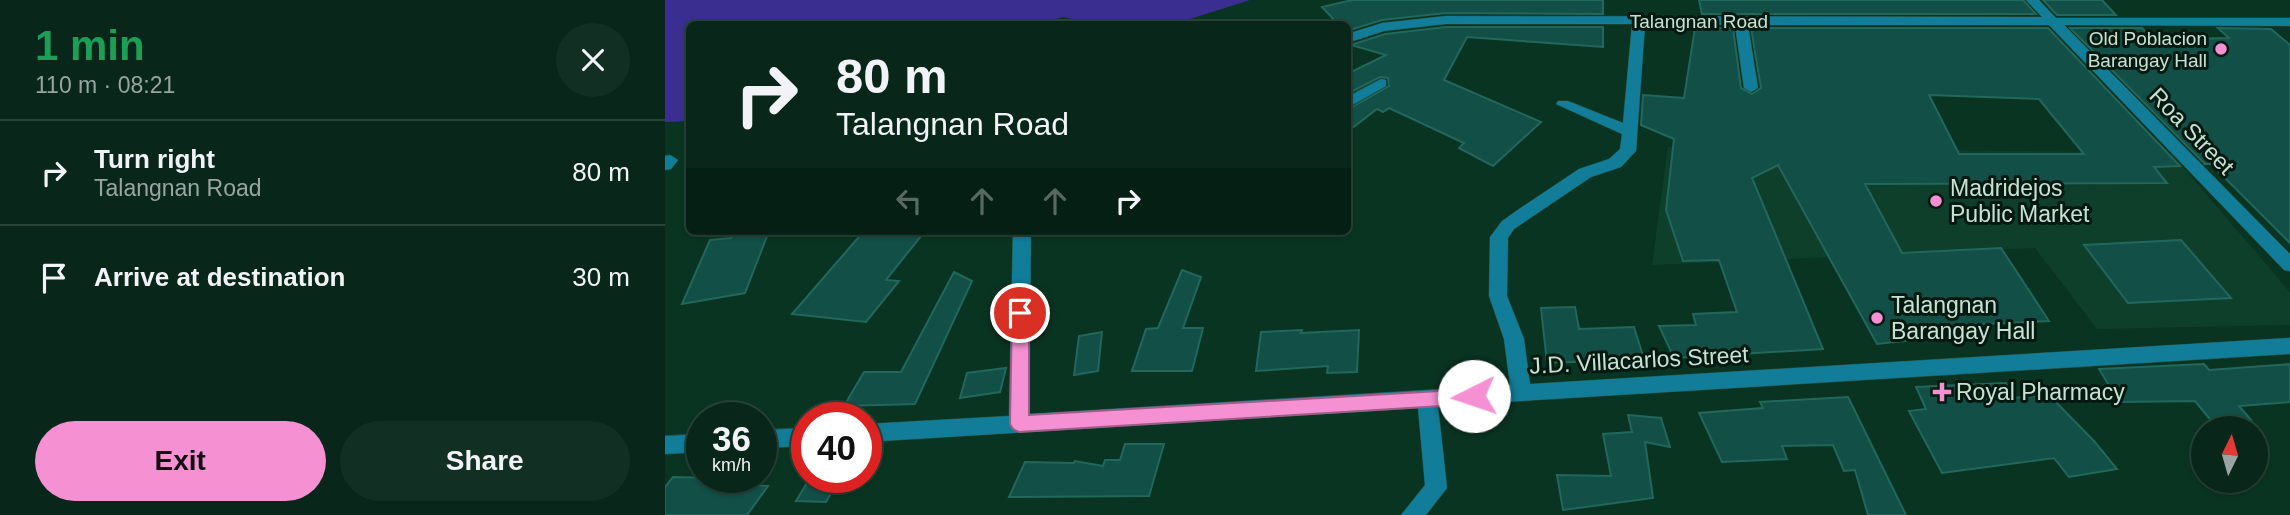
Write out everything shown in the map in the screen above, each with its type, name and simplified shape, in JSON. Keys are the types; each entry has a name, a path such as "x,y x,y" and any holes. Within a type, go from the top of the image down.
{"street":[{"name":"Roa Street","path":"2032,0 2290,265"},
{"name":"Talangnan Road","path":"1351,38 1382,27 1446,20 2290,22"},
{"path":"1521,393 1514,339 1498,296 1499,237 1508,225 1585,173 1615,163 1628,151 1639,21"},
{"path":"1741,21 1751,88"},
{"path":"1351,102 1381,83"},
{"path":"1563,104 1629,131"},
{"path":"1019,424 1022,235"},
{"name":"J.D. Villacarlos Street","path":"882,432 2290,346"},
{"path":"1412,515 1436,488 1427,399"},
{"path":"668,450 686,446"}],"shaded area":[{"path":"665,0 1250,0 1184,21 1080,21 1064,17 1045,21 686,21 686,121 665,122"},
{"name":"Madridejos Public Market","path":"1668,147 2171,153 2290,292 2290,325 2097,329 2035,248 1652,265"}],"building":[{"path":"1352,0 1603,0 1603,14 1446,13 1382,20 1351,30 1351,21 1335,21 1322,7"},
{"path":"1699,0 2023,0 2036,14 1702,14"},
{"path":"2043,0 2102,0 2116,15 2057,15"},
{"path":"1446,27 1603,27 1603,47 1467,37 1444,80 1541,122 1493,166 1459,148 1464,143 1389,108 1383,112 1377,109 1351,129 1351,108 1389,86 1388,78 1380,77 1351,92 1351,72 1386,55 1351,45 1385,34"},
{"path":"1695,28 1733,28 1741,88 1752,94 1761,88 1751,28 2048,28 2180,166 2154,167 2167,183 1865,184 1902,253 2001,248 2049,321 1898,328 1905,341 1877,344 1778,165 1752,178 1823,349 1674,358 1659,326 1696,325 1693,314 1737,312 1719,260 1683,261 1666,210 1674,139 1641,125 1643,95 1684,98","holes":["1929,95 2039,99 2084,154 1959,154"]},
{"path":"2070,28 2142,28 2154,40 2229,38 2218,28 2271,29 2290,45 2290,243 2211,164 2205,164"},
{"path":"734,235 767,235 745,293 682,304 710,240 731,238"},
{"path":"861,235 921,236 886,280 899,281 866,322 792,314"},
{"path":"2181,240 2231,298 2128,303 2084,245"},
{"path":"1182,270 1201,277 1183,328 1203,328 1192,371 1132,371 1146,329 1158,328"},
{"path":"954,272 972,281 915,404 846,402 864,372 901,372"},
{"path":"1575,307 1579,329 1634,327 1644,359 1547,363 1541,308"},
{"path":"1302,330 1301,333 1359,330 1357,372 1327,373 1328,366 1256,371 1261,332"},
{"path":"1102,332 1098,371 1074,375 1079,336"},
{"path":"2204,364 2209,370 2290,364 2290,402 2239,406 2248,416 2207,416 2195,401 2119,402 2099,369"},
{"path":"1006,368 1000,392 960,398 967,373"},
{"path":"2006,383 2012,398 2049,395 2117,469 2069,477 2054,458 1942,473 1909,411 1926,409 1916,387"},
{"path":"1848,397 1906,515 1868,515 1855,470 1844,471 1833,445 1782,446 1787,459 1722,462 1699,413 1763,408 1760,402"},
{"path":"1628,415 1661,418 1670,447 1645,442 1653,498 1563,510 1557,475 1611,476 1603,434 1632,432"},
{"path":"1125,444 1164,444 1149,496 1009,497 1025,462 1075,461 1103,466 1105,460 1120,460"},
{"path":"673,477 686,477 686,493 763,493 747,515 665,515 665,487"},
{"path":"801,493 831,493 826,502 796,501"}],"place":[{"name":"Old Poblacion Barangay Hall","path":"2221,49"},
{"name":"Madridejos Public Market","path":"1936,201"},
{"name":"Talangnan Barangay Hall","path":"1877,318"},
{"name":"Royal Pharmacy","path":"1942,392"}],"route":[{"path":"1020,313 1019,424 1474,396"}]}
